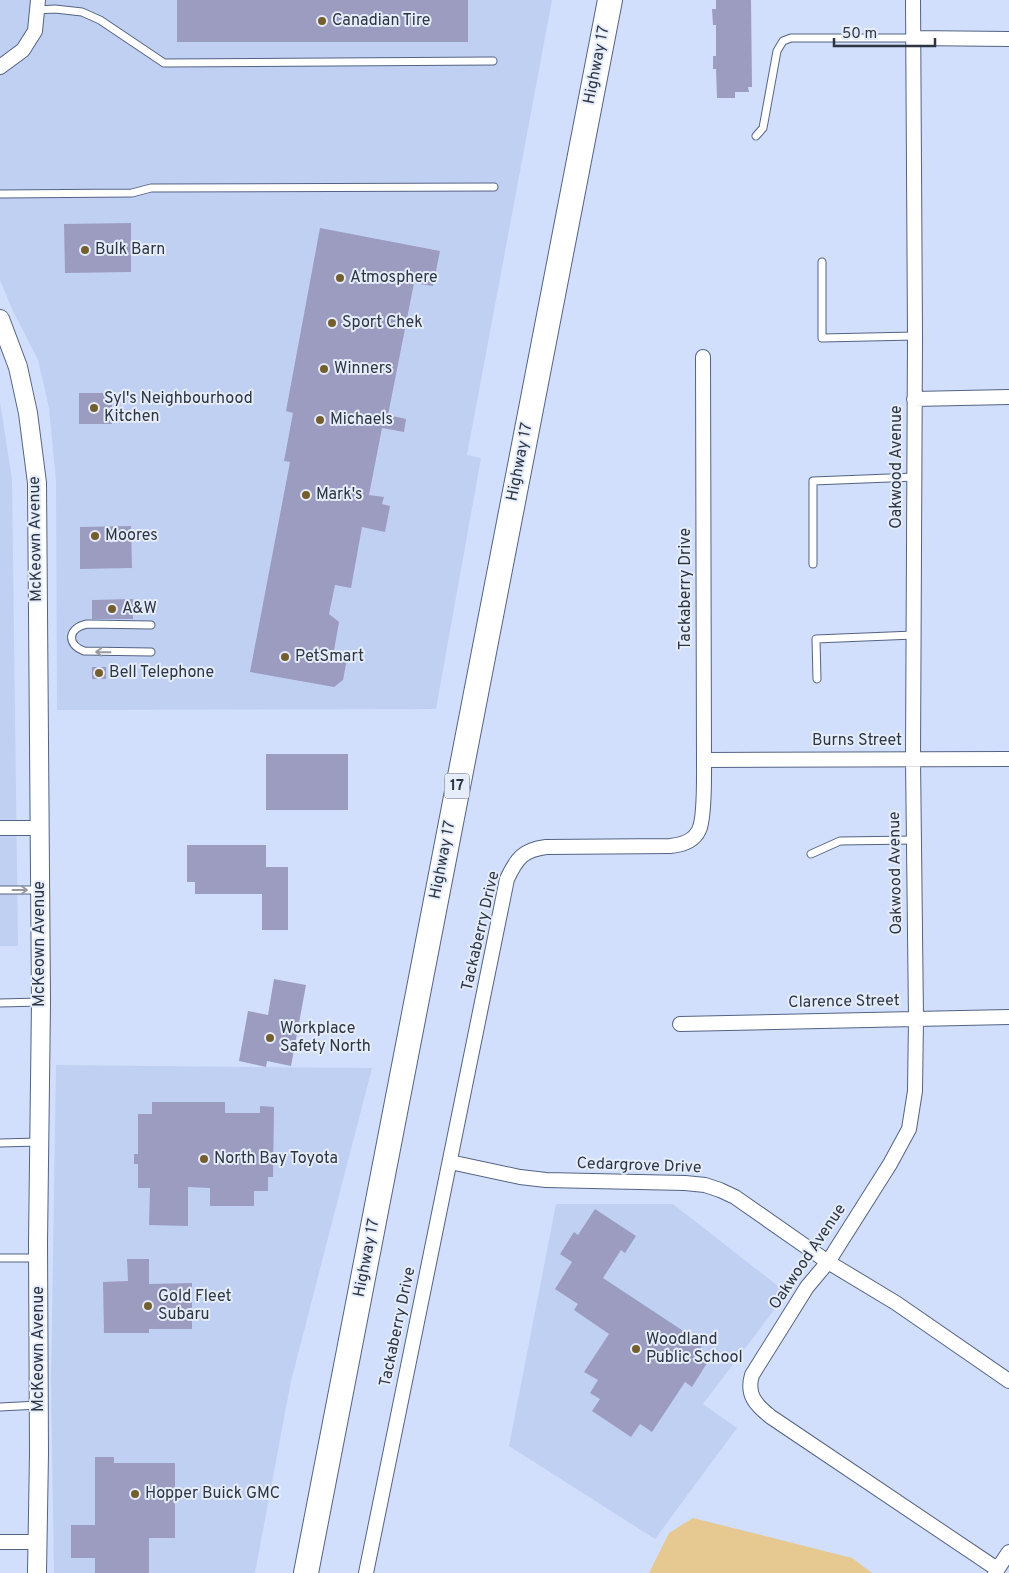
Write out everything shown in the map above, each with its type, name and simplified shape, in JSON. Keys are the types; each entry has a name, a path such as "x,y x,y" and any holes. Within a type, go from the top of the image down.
{"highway":[{"name":"Highway 17","path":"306,1573 610,0"}],"street":[{"name":"Oakwood Avenue","path":"913,0 915,336 913,840 916,1018 915,1091 909,1129 890,1164 828,1262 807,1287 752,1375 749,1383 753,1398 758,1406 771,1417 996,1571"},
{"path":"0,67 23,50 35,31 37,5"},
{"path":"913,38 1009,39"},
{"name":"McKeown Avenue","path":"0,319 20,376 28,413 37,483 40,890 39,1542 37,1573"},
{"name":"Tackaberry Drive","path":"366,1573 383,1482 508,879 517,860 535,848 670,846 681,844 692,838 699,830 702,817 704,760 703,357"},
{"path":"914,399 1009,397"},
{"name":"Burns Street","path":"704,760 1009,759"},
{"path":"0,828 39,828"},
{"name":"Clarence Street","path":"680,1024 1009,1017"},
{"name":"Cedargrove Drive","path":"450,1162 520,1177 546,1180 704,1185 720,1190 750,1206 828,1262 896,1303 1009,1381"},
{"path":"0,1542 39,1542"},
{"path":"996,1571 1009,1552"}],"lane":[{"path":"37,5 82,12 100,20 164,63 493,62"},
{"path":"756,136 763,128 777,51 783,41 791,38 913,38"},
{"path":"0,194 132,193 151,188 494,187"},
{"path":"822,262 822,338 915,336"},
{"path":"814,564 813,481 915,477"},
{"path":"151,625 87,624 74,629 72,643 76,648 84,651 152,652"},
{"path":"817,679 816,638 914,635"},
{"path":"811,854 840,841 913,840"},
{"path":"0,890 40,890"},
{"path":"0,1003 40,1002"},
{"path":"0,1143 40,1142"},
{"path":"0,1258 38,1258"},
{"path":"0,1407 39,1405"}],"shaded area":[{"path":"0,0 552,0 467,455 481,458 436,709 57,710 56,481 49,408 38,360 13,311 0,280"},
{"path":"0,402 12,479 18,946 0,946"},
{"path":"56,1065 372,1068 291,1381 255,1573 54,1573 51,1381"},
{"name":"Woodland Public School","path":"556,1204 673,1204 787,1293 703,1404 737,1428 655,1539 509,1446"},
{"path":"693,1518 852,1558 872,1573 649,1573 669,1533"}],"building":[{"name":"Canadian Tire","path":"177,0 468,0 468,42 177,42"},
{"path":"716,0 751,0 752,87 748,87 749,92 735,92 735,98 717,98 716,69 713,69 713,56 716,56 716,25 713,25 712,9 716,9"},
{"path":"131,223 131,272 65,273 64,224"},
{"path":"320,228 440,251 433,286 414,283 388,415 406,419 404,432 382,428 369,495 384,497 382,504 390,506 385,532 362,527 351,588 335,585 329,614 339,622 333,656 347,659 343,680 334,687 250,672 290,462 284,461 293,413 286,411"},
{"path":"79,393 112,393 112,424 79,424"},
{"path":"131,526 132,568 80,569 80,527"},
{"path":"133,599 133,619 92,619 92,600"},
{"name":"Bell Telephone","path":"92,667 106,667 106,679 92,679"},
{"path":"266,754 348,754 348,810 266,810"},
{"path":"187,845 266,845 266,867 288,867 288,930 262,930 262,894 195,894 195,882 187,882"},
{"name":"Workplace Safety North","path":"274,979 306,985 291,1066 267,1061 266,1067 239,1061 248,1011 268,1015"},
{"name":"North Bay Toyota","path":"152,1102 225,1102 225,1113 260,1113 260,1106 274,1107 273,1177 268,1177 268,1191 254,1191 254,1206 210,1206 210,1188 188,1187 188,1226 149,1225 150,1188 138,1188 138,1164 134,1164 134,1154 138,1154 138,1114 152,1114"},
{"path":"595,1209 636,1236 625,1253 621,1250 603,1278 703,1344 698,1352 709,1360 692,1387 685,1382 652,1432 640,1424 631,1437 592,1411 600,1399 590,1393 598,1380 584,1372 609,1334 574,1310 578,1304 555,1289 572,1262 560,1254 574,1232 578,1235"},
{"name":"Gold Fleet Subaru","path":"127,1259 149,1259 149,1284 192,1283 192,1329 149,1329 149,1333 104,1333 103,1282 128,1281"},
{"name":"Hopper Buick GMC","path":"95,1457 114,1457 114,1463 175,1463 175,1538 149,1538 149,1573 95,1573 95,1558 71,1558 71,1525 95,1525"}],"place":[{"name":"Canadian Tire","path":"322,21"},
{"name":"Bulk Barn","path":"85,250"},
{"name":"Atmosphere","path":"340,278"},
{"name":"Sport Chek","path":"332,323"},
{"name":"Winners","path":"324,369"},
{"name":"Syl's Neighbourhood Kitchen","path":"94,408"},
{"name":"Michaels","path":"320,420"},
{"name":"Mark's","path":"306,495"},
{"name":"Moores","path":"95,536"},
{"name":"A&W","path":"112,609"},
{"name":"PetSmart","path":"285,657"},
{"name":"Bell Telephone","path":"99,673"},
{"name":"Workplace Safety North","path":"270,1038"},
{"name":"North Bay Toyota","path":"204,1159"},
{"name":"Gold Fleet Subaru","path":"148,1306"},
{"name":"Woodland Public School","path":"636,1349"},
{"name":"Hopper Buick GMC","path":"135,1494"}]}
